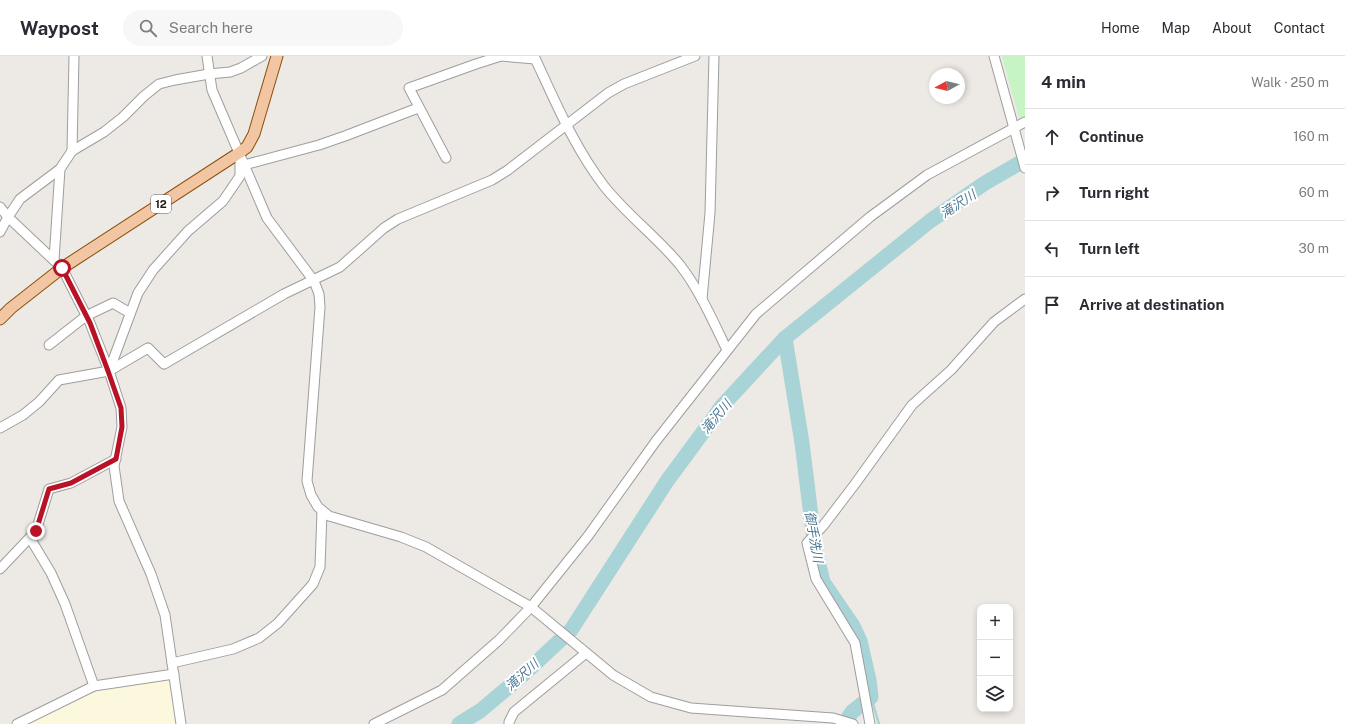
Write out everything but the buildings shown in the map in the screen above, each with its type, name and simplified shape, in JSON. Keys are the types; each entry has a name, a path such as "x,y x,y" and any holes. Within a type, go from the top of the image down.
{"main road":[{"name":"12","path":"0,319 58,264 239,154 247,147 254,134 277,56"}],"street":[{"path":"72,151 74,56"},
{"path":"207,56 212,90 267,218 314,281 319,294 320,307 307,481 311,495 318,507 329,516 401,537 426,547 530,607 612,675 651,697 691,708 833,718 853,724"},
{"path":"0,232 20,199 60,169 72,151 104,132 123,117 144,96 160,84 209,74 230,72 241,68 262,56"},
{"path":"446,158 418,108 409,88 501,56 535,58 566,126 577,146 604,186 626,211 680,266 702,299 727,350"},
{"path":"0,428 22,415 39,402 59,380 108,371 148,348 164,364 284,294 314,281 340,267 389,225 419,210 492,180 508,170 608,93 624,84 694,56"},
{"path":"702,299 710,213 714,56"},
{"path":"994,56 1025,168"},
{"path":"244,166 319,145 418,108"},
{"path":"374,724 442,690 499,640 530,607 588,536 656,441 756,314 870,217 927,175 1015,130 1025,122"},
{"path":"108,371 138,293 153,270 188,231 223,201 240,176 239,154"},
{"path":"58,264 60,169"},
{"path":"0,207 8,217 58,264 86,316 121,408 122,427 114,466 120,501 152,574 165,615 181,724"},
{"path":"870,724 867,715 855,643 816,579 807,544 823,526 912,405 951,370 994,322 1025,299"},
{"path":"49,345 86,316 113,303 130,313"},
{"path":"0,569 36,531 49,489 71,483 116,459"},
{"path":"172,663 233,649 259,638 278,623 314,584 320,567 322,510"},
{"path":"30,538 51,573 61,594 94,686"},
{"path":"509,724 514,712 582,650"},
{"path":"17,724 94,686 174,674"}],"shaded area":[{"path":"169,679 176,724 24,724 99,688"}],"green space":[{"path":"1002,56 1025,56 1025,118 1023,119 1019,117"}],"waterway":[{"name":"滝沢川","path":"459,724 480,711 524,674 571,630 667,481 721,407 785,338 930,221 985,183 1025,160"},
{"name":"御手洗川","path":"785,338 802,443 815,548 823,582 853,626 860,641 869,680 871,697 852,712 844,724"},
{"name":"御手洗川","path":"871,697 879,724"}],"route":[{"path":"36,531 49,489 71,483 116,459 122,427 121,408 90,323 62,268"}]}
